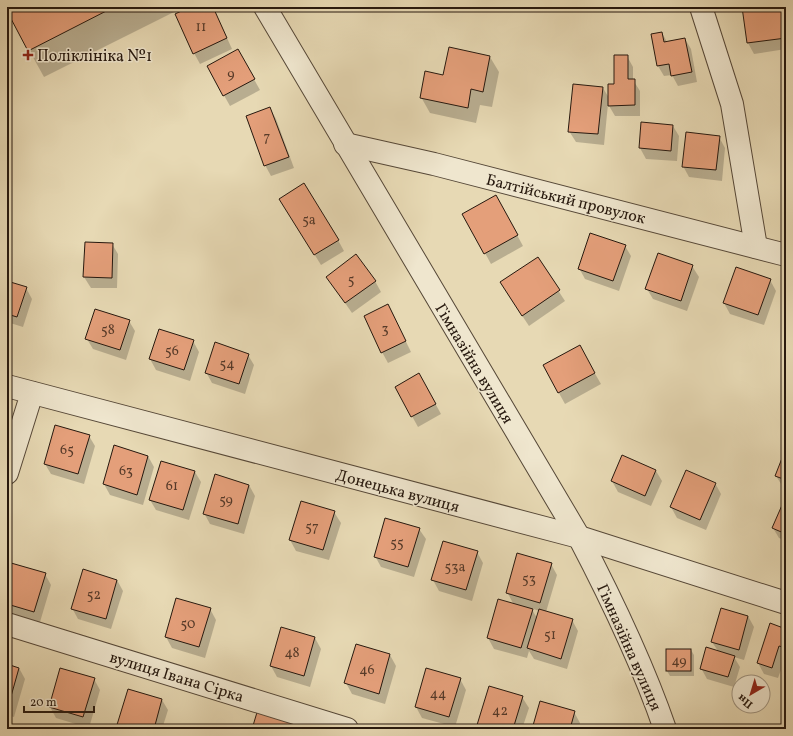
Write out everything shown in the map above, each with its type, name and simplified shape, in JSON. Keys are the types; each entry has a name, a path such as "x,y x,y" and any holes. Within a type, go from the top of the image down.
{"street":[{"name":"Гімназійна вулиця","path":"265,7 579,537 616,608 651,687 665,729"},
{"path":"701,7 732,104 756,247"},
{"name":"Балтійський провулок","path":"345,144 442,166 786,255"},
{"name":"Донецька вулиця","path":"7,386 579,537 786,603"},
{"path":"7,473 32,393"},
{"name":"вулиця Івана Сірка","path":"7,624 347,729"}],"building":[{"path":"19,7 114,7 28,51 8,13"},
{"path":"190,7 213,7 227,38 193,54 175,14"},
{"path":"742,7 782,7 786,38 747,43"},
{"path":"662,32 664,42 685,38 692,72 671,76 669,64 657,66 651,34"},
{"path":"449,47 490,56 483,92 471,89 468,108 420,98 425,71 443,75"},
{"path":"238,49 255,79 223,96 207,66"},
{"path":"614,55 628,55 628,79 635,79 635,105 608,106 608,84 614,84"},
{"path":"573,84 603,87 598,134 568,132"},
{"path":"270,107 289,157 264,166 246,116"},
{"path":"641,122 673,125 671,151 639,148"},
{"path":"686,132 720,136 716,170 682,167"},
{"path":"304,183 339,240 314,255 279,199"},
{"path":"496,195 518,235 484,254 462,214"},
{"path":"590,233 626,245 613,281 578,269"},
{"path":"85,242 113,243 112,278 83,277"},
{"path":"658,253 693,265 681,301 645,289"},
{"path":"356,254 376,281 345,303 326,277"},
{"path":"538,257 560,290 522,316 500,282"},
{"path":"736,267 771,279 758,315 723,303"},
{"path":"7,281 27,287 17,317 7,314"},
{"path":"388,304 406,341 381,353 364,316"},
{"path":"95,309 130,320 120,350 85,339"},
{"path":"159,329 194,340 184,370 149,359"},
{"path":"215,342 249,354 239,384 205,373"},
{"path":"580,345 595,373 558,393 543,365"},
{"path":"419,373 436,404 411,417 395,387"},
{"path":"55,425 90,435 78,474 44,464"},
{"path":"114,445 148,456 137,495 103,484"},
{"path":"786,448 786,480 775,476"},
{"path":"622,455 656,470 645,496 611,481"},
{"path":"161,461 195,471 183,510 149,500"},
{"path":"686,470 716,483 700,520 670,507"},
{"path":"215,474 249,485 238,524 203,514"},
{"path":"786,496 786,534 772,528"},
{"path":"301,501 335,511 323,550 289,540"},
{"path":"385,518 420,528 408,567 374,557"},
{"path":"443,541 478,551 466,590 431,580"},
{"path":"517,553 552,563 540,603 506,593"},
{"path":"11,563 46,573 34,612 7,604 7,577"},
{"path":"83,569 117,580 106,619 71,609"},
{"path":"176,598 211,608 199,647 165,637"},
{"path":"498,599 533,609 521,648 487,638"},
{"path":"721,608 748,616 739,650 711,642"},
{"path":"539,609 573,619 561,659 527,648"},
{"path":"770,623 786,629 786,648 779,646 772,668 757,663"},
{"path":"281,627 315,637 304,676 270,666"},
{"path":"356,644 390,654 379,694 344,683"},
{"path":"706,647 735,656 728,677 700,669"},
{"path":"666,649 691,649 691,671 666,671"},
{"path":"7,664 19,668 8,707 7,707"},
{"path":"60,668 95,678 83,717 49,707"},
{"path":"426,668 461,678 449,717 415,707"},
{"path":"489,686 523,696 513,729 491,729 477,725"},
{"path":"128,689 162,699 154,729 116,728"},
{"path":"540,701 575,711 570,729 532,729"},
{"path":"258,709 292,719 289,729 252,729"}],"place":[{"name":"Поліклініка №1","path":"28,55"}]}
